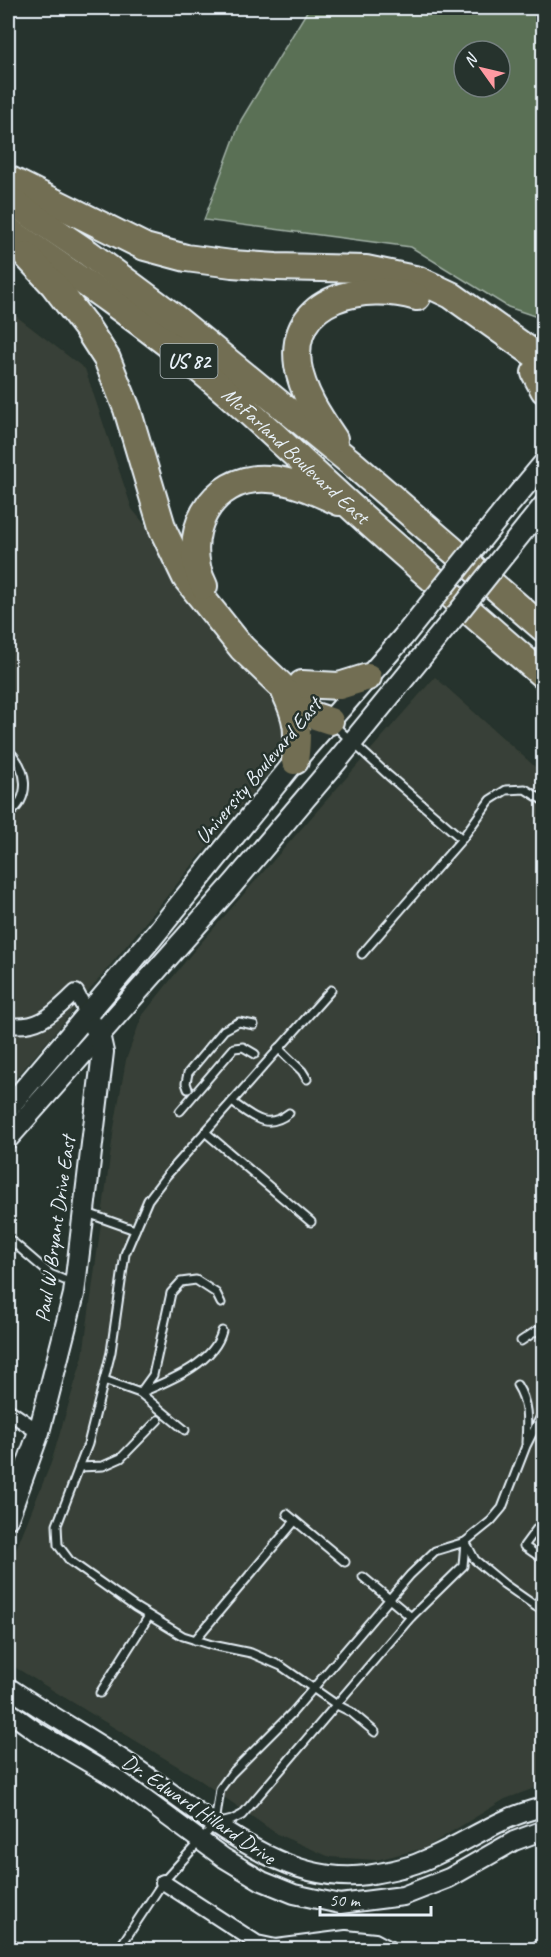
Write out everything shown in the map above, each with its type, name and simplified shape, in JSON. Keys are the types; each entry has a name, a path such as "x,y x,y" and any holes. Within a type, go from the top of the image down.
{"highway":[{"path":"8,179 145,247 186,258 254,265 366,270 419,280 452,295 541,370"},
{"name":"McFarland Boulevard East","path":"8,199 88,253 170,314 354,465 543,629"},
{"name":"McFarland Boulevard East","path":"8,230 142,324 214,382 294,451 355,510 543,676"},
{"path":"8,235 54,285 87,328 107,360 127,409 163,530 186,578 242,648 292,685 339,686 368,677"},
{"path":"354,465 317,416 297,364 297,352 303,330 316,312 332,300 354,293 380,291 420,297 457,316 541,370"},
{"path":"330,721 312,715 292,685 260,646 204,586 195,564 194,552 201,518 215,498 235,485 258,479 270,479 308,489 355,510"},
{"path":"292,685 299,735 295,761"}],"main road":[{"name":"University Boulevard East","path":"8,1108 88,1015 295,761 404,636 543,463"},
{"path":"8,1138 233,884 353,742 543,505"},
{"name":"Paul W Bryant Drive East","path":"8,1518 39,1432 75,1284 103,1052 99,1034 88,1015"}],"street":[{"path":"8,1025 24,1027 46,1019 76,992 88,1015"},
{"path":"8,1411 39,1432"},
{"name":"Dr. Edward Hillard Drive","path":"8,1687 135,1768 215,1824 263,1854 295,1868 313,1872 366,1875 418,1863 503,1821 531,1809 543,1807"},
{"name":"Dr. Edward Hillard Drive","path":"8,1711 37,1732 117,1779 201,1841 262,1881 294,1894 340,1904 403,1896 449,1878 513,1841 543,1830"},
{"path":"163,1882 257,1943 276,1947 346,1938 375,1941 392,1950"}],"lane":[{"path":"330,721 462,839"},
{"path":"8,750 18,761 25,777 22,797 8,815"},
{"path":"362,954 462,839 490,800 506,790 525,789 543,801"},
{"path":"331,990 167,1175 148,1200 125,1254 111,1352 88,1444 57,1525 57,1545 70,1561 149,1616 183,1636 251,1653 281,1666 337,1705 351,1712 375,1732"},
{"path":"188,1089 186,1083 188,1074 224,1030 239,1022 254,1025"},
{"path":"180,1110 234,1048 243,1047 255,1054"},
{"path":"278,1048 307,1078"},
{"path":"232,1102 262,1122 272,1122 289,1113"},
{"path":"205,1132 311,1222"},
{"path":"84,1212 135,1230"},
{"path":"8,1238 50,1274 75,1284"},
{"path":"140,1393 153,1375 171,1293 181,1282 196,1280 216,1293 221,1303"},
{"path":"140,1393 188,1372 211,1350 221,1337 222,1330"},
{"path":"521,1341 536,1331 543,1332"},
{"path":"104,1380 140,1393 185,1430"},
{"path":"517,1385 524,1396 528,1413 526,1446"},
{"path":"117,1950 163,1882 215,1824 220,1789 231,1774 293,1712 389,1600 435,1551 465,1542 491,1521 502,1508 543,1410"},
{"path":"79,1467 103,1466 121,1458 158,1420"},
{"path":"287,1514 345,1562"},
{"path":"543,1519 524,1546 543,1560"},
{"path":"195,1640 295,1521"},
{"path":"465,1542 476,1560 543,1612"},
{"path":"215,1824 242,1815 411,1617 463,1566 465,1542"},
{"path":"363,1577 411,1617"},
{"path":"535,1606 543,1594"},
{"path":"100,1693 149,1616"},
{"path":"8,1941 21,1950"}],"shaded area":[{"path":"8,310 85,369 132,509 244,645 286,712 283,755 8,1087"},
{"path":"435,677 543,774 543,1785 505,1799 425,1848 376,1860 330,1857 277,1834 197,1778 8,1663 8,1569 51,1463 83,1356 114,1128 126,1060 142,1016 192,953"}],"green space":[{"path":"309,8 543,8 543,319 508,307 411,247 204,220 241,120"}]}
